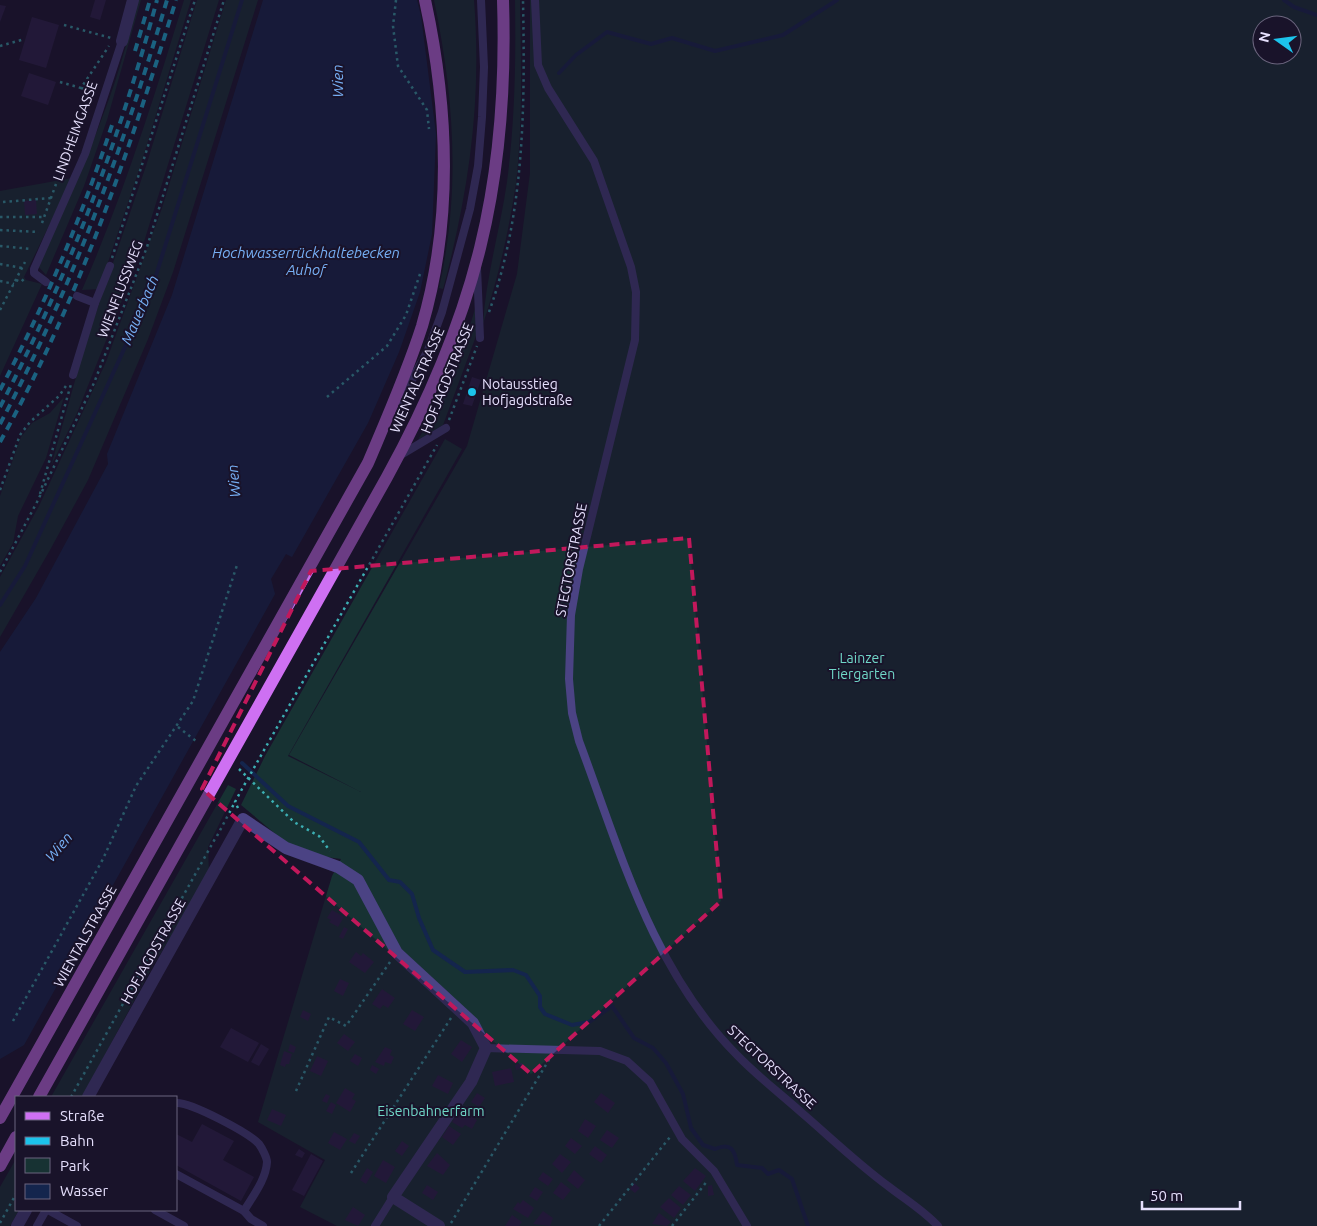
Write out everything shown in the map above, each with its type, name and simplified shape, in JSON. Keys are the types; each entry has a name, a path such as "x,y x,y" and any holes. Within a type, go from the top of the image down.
{"main road":[{"name":"WIENTALSTRASSE","path":"0,1118 368,463 409,362 430,295 440,229 444,174 441,105 425,0"},
{"name":"WIENTALSTRASSE","path":"40,1096 398,457 420,416 452,343 477,265 488,220 500,142 504,61 503,0"},
{"path":"0,1166 15,1139"}],"street":[{"name":"LINDHEIMGASSE","path":"122,41 133,0"},
{"path":"243,819 286,848 338,867 358,880 397,953 473,1023 486,1048 471,1082 393,1196 438,1226"},
{"name":"HOFJAGDSTRASSE","path":"89,1096 243,819"},
{"path":"17,1226 25,1211"}],"lane":[{"path":"368,463 428,350 442,312 470,209 478,166 482,117 484,67 481,0"},
{"name":"STEGTORSTRASSE","path":"535,0 538,65 548,88 594,161 631,267 636,292 635,340 579,569 571,615 569,679 572,713 579,741 652,934 670,966 706,1020 737,1056 849,1154 888,1186 918,1206 938,1226"},
{"name":"LINDHEIMGASSE","path":"46,282 34,273 34,269 85,154 122,41"},
{"path":"477,265 480,338"},
{"path":"73,375 95,303 110,266"},
{"path":"77,296 95,303"},
{"path":"398,457 446,428"},
{"path":"486,1048 600,1051 627,1061 650,1082 682,1139 715,1172 747,1226"},
{"path":"178,1103 196,1107 259,1145 267,1160 264,1176 244,1211"},
{"path":"178,1175 244,1211 251,1220 263,1226"},
{"path":"375,1226 393,1196"},
{"path":"37,1226 46,1211"},
{"path":"49,1211 77,1226"},
{"path":"157,1211 184,1226"}],"path":[{"path":"110,266 195,0"},
{"name":"WIENFLUSSWEG","path":"0,572 37,502 94,383 147,247 224,0"},
{"path":"394,0 393,26 398,66 427,110 430,138"},
{"name":"HOFJAGDSTRASSE","path":"243,819 235,802 446,428 503,275 519,180 524,74 523,0"},
{"path":"64,25 122,41"},
{"path":"0,46 25,39"},
{"path":"81,88 109,46 122,41"},
{"path":"60,82 94,92 106,92"},
{"path":"0,310 39,232 56,184"},
{"path":"3,202 51,198"},
{"path":"0,217 44,217"},
{"path":"0,230 39,232"},
{"path":"0,246 31,249"},
{"path":"0,264 22,268"},
{"path":"328,397 386,346 406,315 421,267"},
{"path":"0,281 14,284"},
{"path":"0,300 5,301"},
{"path":"37,502 73,375"},
{"path":"0,490 20,435 30,422 60,396 73,375"},
{"path":"13,1021 103,859 136,786 155,756 178,727 193,701 237,565"},
{"path":"178,727 196,741"},
{"path":"239,769 294,822 319,836"},
{"path":"72,1096 216,837"},
{"path":"296,1091 329,1017 346,1026 397,953"},
{"path":"352,1174 457,1009"},
{"path":"449,1226 556,1050"},
{"path":"599,1226 676,1129"},
{"path":"672,1226 715,1172"},
{"path":"0,1224 15,1196"}],"highlighted area":[{"path":"689,538 721,901 531,1074 202,789 311,571"}],"green space":[{"path":"136,0 141,0 107,120 84,186 46,275 38,266 108,102 120,68"},
{"path":"184,0 191,0 140,167 99,289 82,290 124,183"},
{"path":"197,0 219,0 139,258 77,413 51,466 85,345 146,166"},
{"path":"226,0 258,0 173,272 148,339 88,480 0,637 0,577 39,506 106,362 162,208"},
{"path":"434,0 474,0 476,37 475,110 471,146 460,217 443,289 439,288 450,216 452,144 446,72"},
{"path":"515,0 520,0 521,68 520,138 516,183 502,254 483,324 487,288 510,159 514,91"},
{"name":"Lainzer Tiergarten","path":"530,0 1317,0 1317,1226 337,1226 300,1207 325,1160 258,1122 332,876 341,859 326,857 285,842 241,805 265,756 445,439 462,449 288,756 361,792 289,755 467,446 517,274 530,173"},
{"path":"72,178 24,277 26,280 42,284 0,376 0,191"},
{"path":"477,302 476,336 443,425 418,440 452,373 466,338"},
{"path":"64,397 46,458 18,516 13,543 0,566 0,496 21,437 32,423 50,413"},
{"path":"228,785 236,789 208,847 209,874 154,964 83,1096 52,1096"},
{"path":"15,1161 15,1211 18,1211 10,1226 0,1226 0,1187"}],"water":[{"name":"Hochwasserrückhaltebecken Auhof","path":"263,0 417,0 421,16 436,134 432,234 420,292 399,352 368,423 292,557 286,554 271,579 275,594 24,1045 0,1059 0,652 36,598 108,464 107,454 172,295"}],"building":[{"path":"95,0 106,0 100,20 90,17"},
{"path":"0,5 6,6 0,22"},
{"path":"32,17 59,25 46,68 19,60"},
{"path":"29,73 56,82 48,105 21,96"},
{"path":"36,200 37,214 25,215 24,201"},
{"name":"Notausstieg Hofjagdstraße","path":"472,377 481,380 472,406 463,404"},
{"path":"332,910 344,917 338,927 329,922 331,920 327,918"},
{"path":"344,927 348,929 343,939 339,937"},
{"path":"356,952 361,956 363,953 374,962 365,973 349,962"},
{"path":"340,979 349,983 343,996 334,991"},
{"path":"382,989 395,998 388,1008 383,1005 380,1009 372,1004"},
{"path":"303,1010 311,1014 308,1021 300,1017"},
{"path":"412,1010 424,1017 415,1031 403,1024"},
{"path":"231,1028 259,1043 248,1062 220,1047"},
{"path":"344,1034 355,1042 348,1051 337,1043"},
{"path":"461,1040 472,1047 462,1062 451,1054"},
{"path":"261,1044 269,1049 259,1066 251,1062"},
{"path":"290,1044 296,1047 294,1053 288,1051"},
{"path":"385,1047 392,1050 390,1055 394,1057 391,1064 385,1062 384,1066 375,1062"},
{"path":"284,1051 292,1054 289,1064 286,1064 285,1067 280,1065"},
{"path":"355,1054 362,1058 358,1066 350,1061"},
{"path":"317,1056 328,1061 321,1076 310,1071"},
{"path":"522,1063 524,1068 516,1070 515,1065"},
{"path":"372,1065 379,1069 376,1074 370,1070"},
{"path":"511,1068 514,1082 495,1086 492,1072"},
{"path":"438,1075 453,1083 448,1094 432,1086"},
{"path":"345,1088 355,1094 352,1099 356,1101 350,1112 336,1103"},
{"path":"477,1093 485,1098 479,1107 471,1102"},
{"path":"601,1093 615,1103 608,1113 594,1102"},
{"path":"326,1094 330,1096 327,1103 322,1101"},
{"path":"331,1102 336,1105 332,1114 326,1111"},
{"path":"272,1109 286,1115 281,1126 267,1120"},
{"path":"460,1109 477,1120 472,1129 465,1125 462,1128 452,1122"},
{"path":"585,1119 596,1126 588,1138 578,1131"},
{"path":"202,1124 234,1141 223,1160 254,1177 241,1201 178,1166 178,1135 192,1142"},
{"path":"449,1126 461,1134 453,1145 442,1137"},
{"path":"607,1130 619,1138 612,1148 600,1140"},
{"path":"334,1132 347,1139 340,1150 328,1143"},
{"path":"354,1133 360,1136 355,1144 349,1141"},
{"path":"571,1138 582,1146 575,1154 565,1146"},
{"path":"402,1141 409,1146 402,1156 395,1151"},
{"path":"595,1146 607,1155 601,1163 589,1154"},
{"path":"299,1149 305,1153 302,1158 295,1155"},
{"path":"437,1153 450,1165 443,1175 427,1166"},
{"path":"311,1154 323,1161 304,1196 292,1190"},
{"path":"560,1154 571,1162 562,1173 552,1164"},
{"path":"383,1160 395,1167 386,1183 374,1176"},
{"path":"367,1168 373,1172 366,1184 360,1180"},
{"path":"695,1168 706,1176 695,1191 683,1181"},
{"path":"574,1170 585,1180 578,1189 567,1180"},
{"path":"543,1172 553,1179 548,1186 538,1179"},
{"path":"561,1182 571,1190 563,1200 553,1193"},
{"path":"634,1183 640,1188 635,1193 630,1189"},
{"path":"427,1185 438,1192 433,1200 422,1193"},
{"path":"712,1185 714,1195 708,1196 708,1186"},
{"path":"679,1186 691,1195 683,1205 671,1195"},
{"path":"535,1187 543,1192 537,1201 529,1196"},
{"path":"669,1198 681,1208 674,1218 660,1207"},
{"path":"523,1200 534,1208 528,1218 513,1209 518,1202 520,1204"},
{"path":"353,1207 365,1215 358,1226 345,1220"},
{"path":"543,1211 553,1218 550,1226 533,1224"},
{"path":"659,1213 671,1222 667,1226 652,1224"},
{"path":"512,1215 522,1222 519,1226 505,1226"}],"waterway":[{"name":"Mauerbach","path":"0,605 25,566 152,288 242,0"},
{"path":"559,73 576,55 607,32 651,44 672,38 715,51 783,35 837,0"},
{"path":"1284,0 1294,7 1317,15"},
{"path":"242,763 288,806 359,842 389,880 400,882 412,894 419,918 433,950 465,972 513,970 526,975 540,996 540,1007 545,1014 572,1025 589,1022 612,1006 634,1038 653,1048 666,1063 683,1094 691,1128 703,1145 715,1149 728,1147 735,1155 737,1165 762,1168 768,1174 779,1170 792,1179 808,1226"}],"railway":[{"path":"135,51 150,0"},
{"path":"0,407 48,308 90,208 126,105 157,0"},
{"path":"0,424 50,321 94,217 132,110 167,0"},
{"path":"0,442 54,335 100,226 140,114 176,0"},
{"path":"0,390 17,358 62,260 112,125"}],"place":[{"name":"Notausstieg Hofjagdstraße","path":"472,392"}],"water label":[{"name":"Wien","path":"338,81"},
{"name":"Wien","path":"234,481"},
{"name":"Wien","path":"59,847"}],"park label":[{"name":"Eisenbahnerfarm","path":"431,1111"}]}
